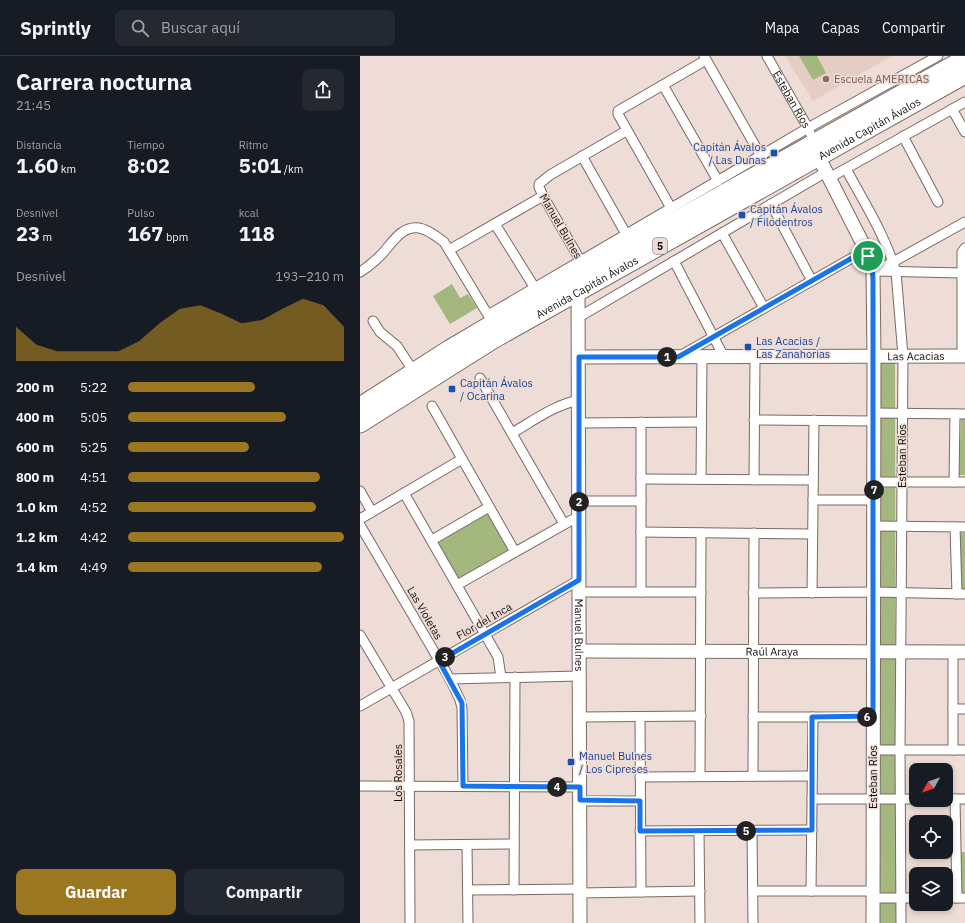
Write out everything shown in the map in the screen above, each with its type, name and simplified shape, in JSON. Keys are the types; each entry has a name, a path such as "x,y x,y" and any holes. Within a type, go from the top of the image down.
{"highway":[{"name":"Avenida Capitán Ávalos","path":"362,400 414,372 537,292 582,268 819,156 965,58"},
{"name":"Avenida Capitán Ávalos","path":"360,424 470,354 579,291 965,75"}],"street":[{"name":"Esteban Ríos","path":"766,56 819,156 866,250 873,271 873,923"},
{"name":"Avenida Capitán Ávalos","path":"579,317 772,204 819,156 938,56"},
{"path":"671,208 626,131 618,111 663,85 705,58 761,156"},
{"path":"663,85 718,181"},
{"name":"Avenida Capitán Ávalos","path":"582,268 626,234 761,156 819,156 846,169 965,102"},
{"path":"952,109 965,132"},
{"path":"626,131 582,156 626,234"},
{"path":"903,136 938,202"},
{"name":"Manuel Bulnes","path":"580,923 579,291 582,268 542,196 539,186 541,182 550,175 582,156"},
{"name":"Esteban Ríos","path":"846,169 885,242 893,262 896,272 903,356 900,923"},
{"path":"360,272 382,254 396,237 409,228 421,228 433,234 444,242 449,250 542,196"},
{"path":"772,204 812,281"},
{"path":"873,271 893,262 965,222"},
{"path":"495,224 537,292"},
{"path":"722,233 764,308"},
{"path":"964,356 962,254 965,249"},
{"name":"Avenida Capitán Ávalos","path":"449,250 488,315 537,292"},
{"path":"678,357 866,250"},
{"path":"674,261 724,357"},
{"path":"873,271 962,273"},
{"path":"373,321 380,332 397,346 414,372"},
{"name":"Las Acacias","path":"579,357 964,356"},
{"path":"700,480 702,357"},
{"path":"754,480 755,357"},
{"path":"480,378 564,524"},
{"path":"512,433 556,407 579,400"},
{"path":"432,406 515,552"},
{"path":"754,420 814,420 874,417 903,413 965,414"},
{"path":"954,482 955,414"},
{"path":"812,593 814,420"},
{"path":"641,592 642,422"},
{"path":"579,423 701,422"},
{"path":"360,519 462,459"},
{"path":"641,479 813,480"},
{"path":"874,482 965,482"},
{"path":"360,491 372,512"},
{"path":"404,493 498,657 501,677"},
{"path":"813,500 874,500"},
{"path":"579,501 641,501"},
{"path":"432,540 489,507"},
{"path":"457,585 579,516"},
{"name":"Las Violetas","path":"360,525 450,679 462,703 463,786"},
{"path":"874,526 965,526"},
{"path":"753,593 874,592 961,594 955,527"},
{"path":"641,532 812,534"},
{"path":"700,776 701,533"},
{"path":"753,776 754,533"},
{"path":"579,586 641,592 701,592"},
{"name":"Flor del Inca","path":"360,706 485,634 579,586"},
{"name":"Los Rosales","path":"360,635 406,712 409,722 410,923"},
{"name":"Raúl Araya","path":"579,651 959,652"},
{"path":"953,750 953,709 959,652"},
{"path":"450,679 579,676"},
{"path":"514,890 515,677"},
{"path":"953,709 965,709"},
{"path":"580,717 700,716"},
{"path":"753,717 873,716"},
{"path":"640,717 641,892"},
{"path":"811,891 812,717"},
{"path":"873,750 965,750"},
{"path":"640,777 812,776"},
{"path":"360,786 580,787"},
{"path":"812,798 909,799"},
{"path":"953,799 965,799"},
{"path":"580,800 640,801"},
{"path":"952,807 960,846 961,898"},
{"path":"752,830 753,923"},
{"path":"640,831 812,830"},
{"path":"699,831 700,923"},
{"path":"410,845 514,844"},
{"path":"467,845 468,923"},
{"path":"468,890 641,892 700,891"},
{"path":"753,891 811,891 873,894 909,898"}],"shaded area":[{"name":"Escuela AMERICAS","path":"785,56 892,56 813,101"}],"green space":[{"path":"799,56 817,56 826,73 813,80"},
{"path":"452,284 460,298 468,294 477,308 450,324 433,296"},
{"path":"895,362 896,923 880,923 881,363"},
{"path":"961,417 965,418 965,475 959,475"},
{"path":"487,513 510,552 459,581 436,542"},
{"path":"955,533 965,533 965,593 955,593"},
{"path":"960,852 965,852 965,897 961,897"}],"place":[{"name":"Escuela AMERICAS","path":"826,79"},
{"name":"Capitán Ávalos / Las Dunas","path":"774,153"},
{"name":"Capitán Ávalos / Filodentros","path":"742,215"},
{"name":"Las Acacias / Las Zanahorias","path":"748,347"},
{"name":"Capitán Ávalos / Ocarina","path":"452,389"},
{"name":"Manuel Bulnes / Los Cipreses","path":"571,762"}],"route":[{"path":"866,250 868,256 873,271 874,356 873,716 812,717 812,830 640,831 640,801 580,800 580,787 463,786 462,703 439,661 579,580 579,357 678,357 866,250"}]}
